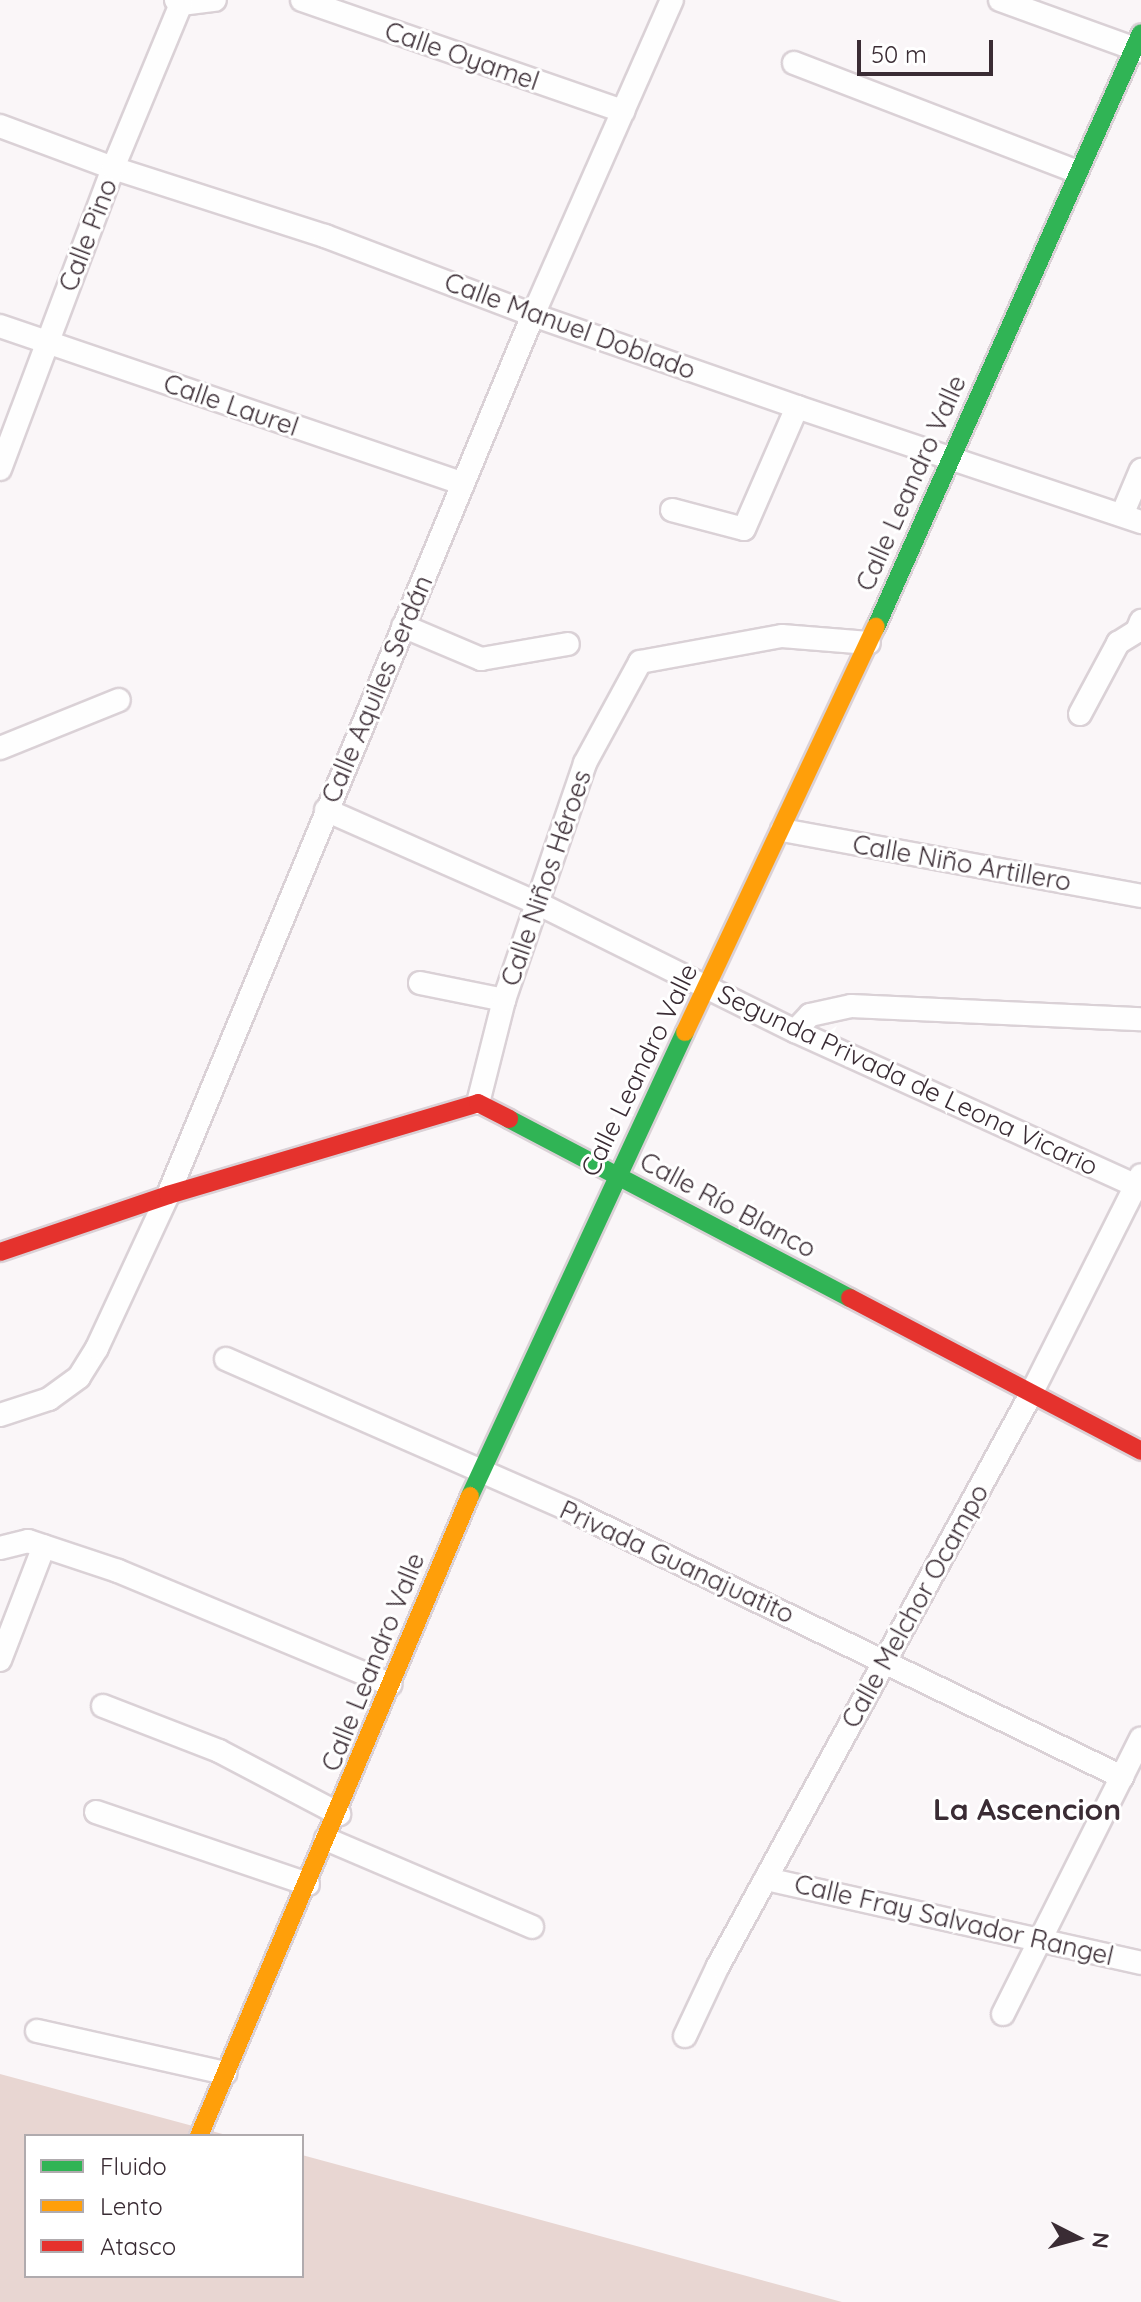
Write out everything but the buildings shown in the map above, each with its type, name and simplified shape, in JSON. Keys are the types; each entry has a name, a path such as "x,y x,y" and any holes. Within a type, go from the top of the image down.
{"street":[{"path":"179,2 215,0"},
{"name":"Calle Oyamel","path":"302,0 623,111"},
{"name":"Calle Aquiles Serdán","path":"0,1415 49,1399 79,1377 97,1348 168,1195 533,315 672,0"},
{"path":"1000,0 1139,44"},
{"name":"Calle Pino","path":"0,469 179,2"},
{"name":"Calle Leandro Valle","path":"200,2134 339,1814 390,1684 481,1471 617,1175 869,643 1076,171 1139,44"},
{"path":"794,63 1076,171"},
{"name":"Calle Manuel Doblado","path":"0,126 113,168 325,236 533,315 797,407 1132,519"},
{"name":"Calle Laurel","path":"0,326 463,484"},
{"path":"672,510 744,529 797,407"},
{"path":"1132,519 1141,470"},
{"path":"1080,714 1118,643 1137,631 1141,621"},
{"path":"403,626 481,659 568,644"},
{"name":"Calle Niños Héroes","path":"478,1103 504,1000 585,763 640,662 782,636 869,643"},
{"path":"0,748 119,700"},
{"name":"Segunda Privada de Leona Vicario","path":"326,810 539,904 795,1031 1139,1183"},
{"name":"Calle Niño Artillero","path":"782,830 1141,896"},
{"path":"420,983 504,1000"},
{"path":"795,1031 810,1015 851,1006 1141,1019"},
{"path":"0,1252 168,1195 478,1103"},
{"name":"Calle Río Blanco","path":"478,1103 1030,1396 1141,1451"},
{"name":"Calle Melchor Ocampo","path":"685,2036 766,1879 1030,1396 1139,1183"},
{"name":"Privada Guanajuatito","path":"226,1359 481,1471 885,1661 1122,1777"},
{"path":"0,1548 28,1541 118,1571 390,1684"},
{"path":"0,1660 44,1546"},
{"path":"103,1706 219,1751 339,1814"},
{"path":"1003,2014 1141,1739"},
{"path":"96,1812 308,1884"},
{"path":"326,1839 532,1927"},
{"name":"Calle Fray Salvador Rangel","path":"766,1879 1141,1963"},
{"path":"37,2031 225,2073"}],"shaded area":[{"path":"0,2074 223,2134 24,2134 24,2278 304,2278 304,2156 842,2302 0,2302"}],"traffic: fast":[{"path":"876,627 1141,33"},
{"path":"470,1496 685,1032"},
{"path":"509,1119 850,1298"}],"traffic: slow":[{"path":"685,1032 876,627"},
{"path":"200,2134 470,1496"}],"traffic: jam":[{"path":"0,1252 168,1195 478,1103 509,1119"},
{"path":"850,1298 1141,1451"}],"district":[{"name":"La Ascencion","path":"1027,1809"}]}
